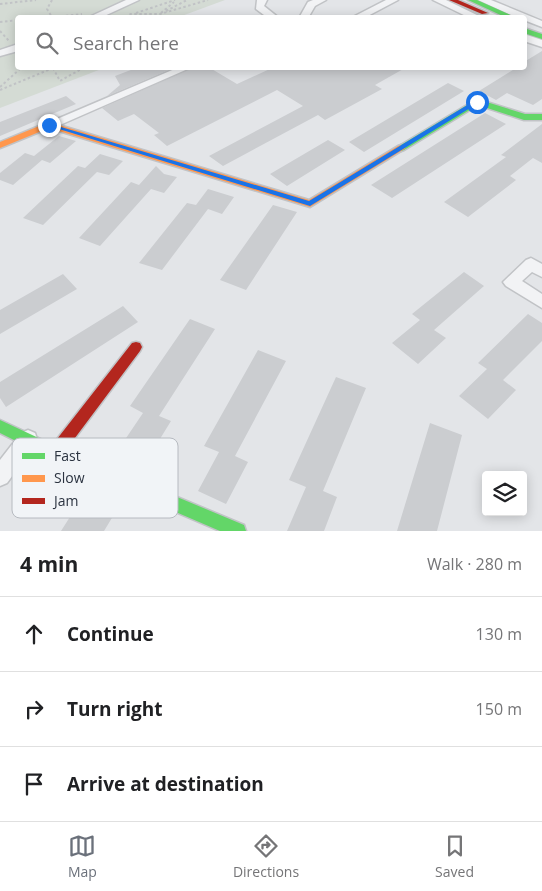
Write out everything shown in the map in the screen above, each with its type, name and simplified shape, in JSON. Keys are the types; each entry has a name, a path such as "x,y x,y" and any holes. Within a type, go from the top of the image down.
{"street":[{"path":"96,15 134,0"},
{"path":"262,0 259,7 271,15"},
{"path":"305,15 311,4 321,0"},
{"path":"371,0 382,5"},
{"path":"361,15 393,0"},
{"path":"426,0 459,15"},
{"path":"438,0 472,15"},
{"path":"452,0 487,15"},
{"path":"471,0 507,15"},
{"path":"483,0 520,15"},
{"path":"494,0 542,19"},
{"path":"527,18 542,24"},
{"path":"527,23 542,29"},
{"path":"527,31 542,37"},
{"path":"527,38 542,44"},
{"path":"527,43 542,48"},
{"path":"0,53 15,48"},
{"path":"0,145 180,70"},
{"path":"49,125 310,204 477,102 524,116 542,118"},
{"path":"542,271 531,264 511,282 542,302"},
{"path":"66,438 136,347"},
{"path":"0,426 24,438"},
{"path":"0,476 12,461"},
{"path":"178,505 238,531"}],"path":[{"path":"0,4 36,0"},
{"path":"51,15 47,9 52,0"},
{"path":"160,14 176,0"},
{"path":"132,14 176,0"},
{"path":"160,14 187,0"},
{"path":"132,14 160,14 208,0"},
{"path":"0,22 15,20"},
{"path":"0,87 19,70"},
{"path":"0,90 48,70"},
{"path":"54,70 60,81 79,70"}],"shaded area":[{"path":"0,0 225,0 184,15 15,15 15,70 99,70 0,108"}],"building":[{"path":"542,51 542,99 533,105 507,93 496,100 479,91 513,70 527,70 527,60"},
{"path":"131,70 168,70 107,96 120,85 115,76"},
{"path":"188,70 213,70 237,84 268,70 401,70 375,85 382,89 325,120 318,115 223,166 209,156 303,106 277,90 167,146 154,135 159,133 134,114 118,121 102,108"},
{"path":"448,83 464,91 364,152 349,142"},
{"path":"66,96 76,104 0,136 0,122"},
{"path":"485,113 506,124 392,198 371,185"},
{"path":"542,124 542,163 533,158 510,176 516,180 468,217 444,202 506,157 501,155"},
{"path":"59,136 76,141 50,163 42,160 13,185 0,180 0,173 25,153 34,156"},
{"path":"328,140 345,150 287,186 270,174"},
{"path":"100,154 123,161 109,175 97,172 43,225 23,218 78,166 85,168"},
{"path":"156,166 164,174 177,177 164,193 151,189 100,246 79,238 131,182 139,185"},
{"path":"208,189 234,197 222,214 208,209 162,270 139,263 187,203 196,205"},
{"path":"273,205 297,212 246,290 220,280"},
{"path":"464,272 484,286 434,330 446,338 418,364 392,343 420,320 412,314"},
{"path":"63,274 77,289 0,334 0,310"},
{"path":"123,306 138,322 6,407 0,398 0,382"},
{"path":"528,314 542,323 542,341 503,380 516,390 488,419 459,396 487,369 478,363"},
{"path":"190,319 215,329 159,416 171,421 161,438 126,438 143,413 130,406"},
{"path":"258,350 286,361 235,456 248,462 226,504 198,491 219,452 204,446"},
{"path":"336,377 366,388 323,491 337,497 324,531 287,531 306,487 289,480"},
{"path":"430,423 462,435 437,531 397,531"},
{"path":"69,518 112,518 104,531 61,531"}],"traffic: fast":[{"path":"471,0 507,15"},
{"path":"527,31 542,37"},
{"path":"401,148 477,102 524,117 542,117"},
{"path":"0,426 24,438"},
{"path":"178,505 238,531"}],"traffic: slow":[{"path":"0,145 49,125 310,204 401,148"}],"traffic: jam":[{"path":"452,0 484,13"},
{"path":"66,438 136,347"}],"route":[{"path":"49,125 310,204 477,102"}]}
